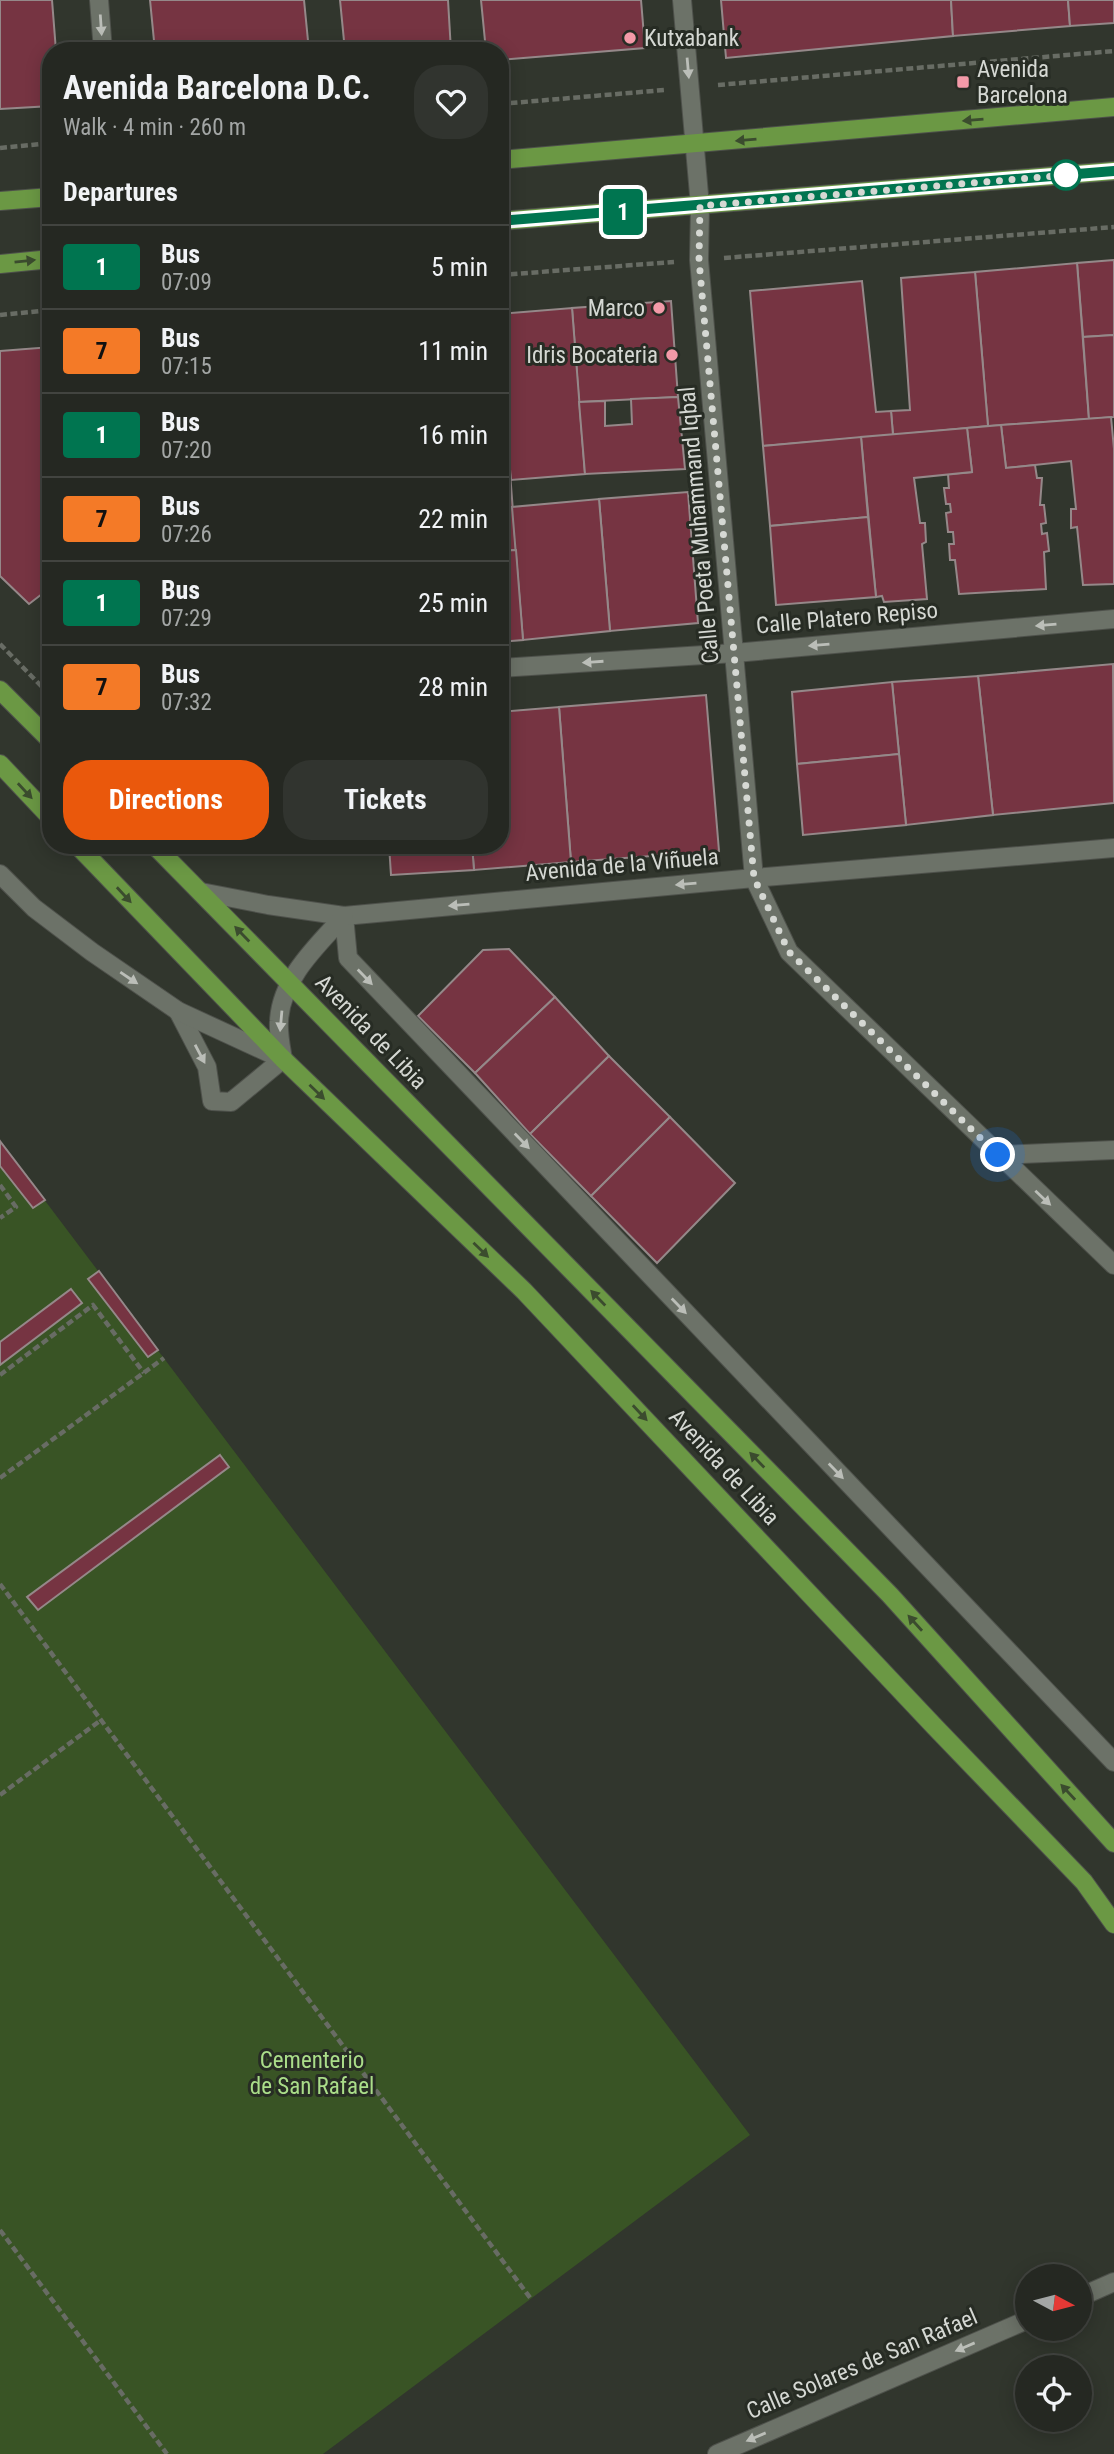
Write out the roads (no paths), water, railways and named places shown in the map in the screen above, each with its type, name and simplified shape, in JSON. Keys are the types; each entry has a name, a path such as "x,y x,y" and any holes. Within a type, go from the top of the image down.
{"main road":[{"path":"509,159 1114,107"},
{"path":"509,220 1114,172"},
{"path":"0,201 42,198"},
{"path":"0,264 42,259"},
{"path":"0,690 42,732"},
{"path":"0,764 42,808"},
{"name":"Avenida de Libia","path":"86,854 283,1059 524,1291 1084,1882 1114,1924"},
{"name":"Avenida de Libia","path":"164,854 890,1595 1114,1843"}],"street":[{"path":"99,0 102,42"},
{"name":"Calle Poeta Muhammand Iqbal","path":"682,0 700,206 699,260 754,878"},
{"name":"Calle Platero Repiso","path":"509,667 735,653 1114,619"},
{"name":"Avenida de la Viñuela","path":"201,892 268,905 344,915 1114,848"},
{"name":"Avenida de Libia","path":"0,874 34,908 178,1011 283,1059"},
{"path":"754,878 789,952 1114,1265"},
{"path":"289,983 344,915"},
{"path":"344,915 348,958 1114,1762"},
{"name":"Avenida de Libia","path":"283,1059 279,1020 289,983"},
{"path":"178,1011 207,1067 212,1101 231,1102 283,1059"},
{"path":"998,1155 1114,1150"},
{"path":"1092,2292 1114,2282"},
{"name":"Calle Solares de San Rafael","path":"717,2454 1015,2325"}],"place":[{"name":"Kutxabank","path":"630,38"},
{"name":"Avenida Barcelona","path":"963,82"},
{"name":"Marco","path":"659,308"},
{"name":"Idris Bocateria","path":"672,355"}],"park label":[{"name":"Cementerio de San Rafael","path":"312,2073"}]}
